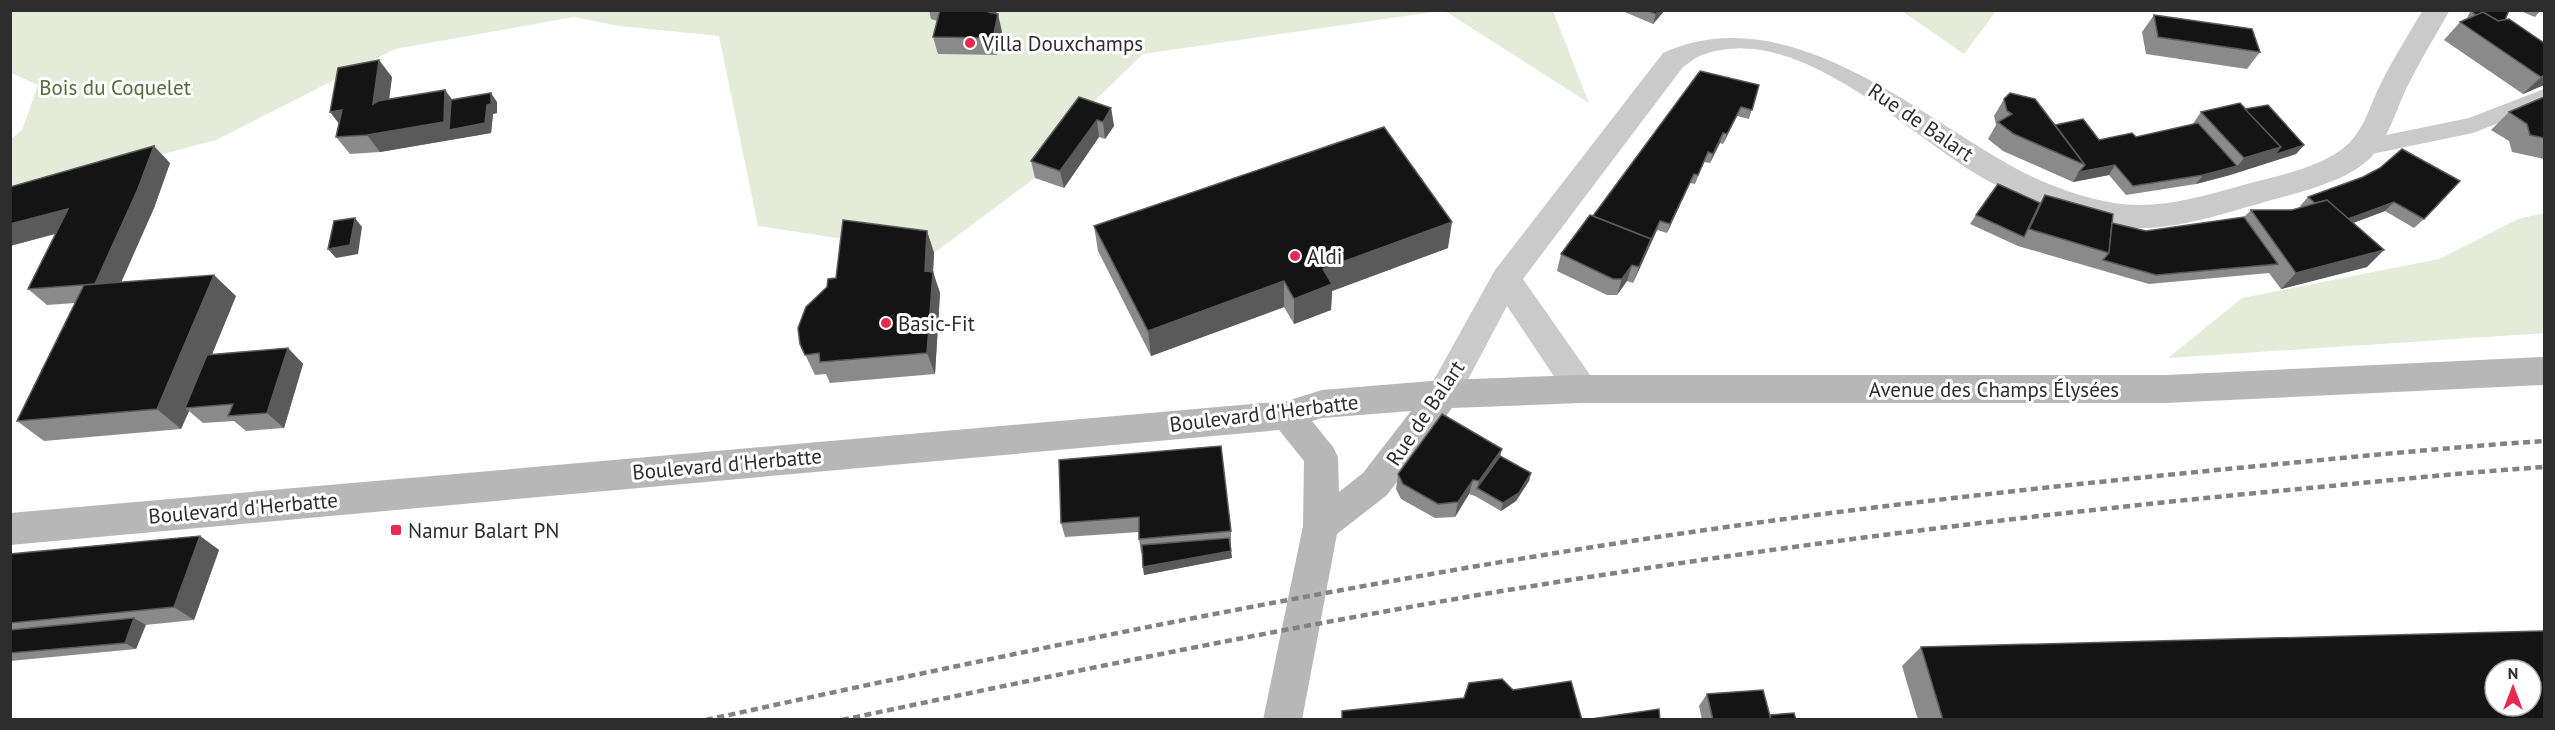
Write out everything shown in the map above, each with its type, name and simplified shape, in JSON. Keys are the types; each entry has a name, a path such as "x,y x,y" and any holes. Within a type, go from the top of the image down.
{"street":[{"name":"Rue de Balart","path":"1320,526 1375,484 1443,394 1506,279 1673,60 1695,47 1718,40 1774,44 1811,53 1850,74 1986,166 2067,202 2115,214 2150,217 2183,213 2288,185 2339,164 2362,148 2394,84 2437,10"},
{"path":"1506,279 1581,388"},
{"name":"Avenue des Champs Élysées","path":"1443,394 1581,388 2166,388 2544,371"},
{"name":"Boulevard d'Herbatte","path":"10,529 1287,415 1322,404 1443,394"},
{"path":"1282,720 1320,526 1321,457 1287,415"}],"lane":[{"path":"2362,148 2473,125 2544,98"}],"green space":[{"name":"Bois du Coquelet","path":"11,11 1440,11 1143,54 1081,114 1035,178 934,253 758,226 719,36 619,26 574,17 395,49 216,140 11,194 11,139 22,130 38,85 11,73"},
{"path":"1445,11 1553,11 1589,103"},
{"path":"1902,11 1996,11 1964,54"},
{"path":"2544,213 2544,333 2168,358 2242,298 2439,259 2518,219"}],"building":[{"path":"940,10 988,10 988,12 998,14 993,38 933,37"},
{"path":"1646,10 1659,10 1656,14"},
{"path":"2474,10 2509,10 2505,20 2498,21 2483,12 2477,15 2473,13"},
{"path":"2483,12 2498,21 2509,19 2544,43 2544,75 2541,77 2460,22"},
{"path":"2154,15 2252,29 2260,52 2158,37"},
{"path":"379,60 373,104 378,101 445,90 444,122 367,135 336,137 342,110 330,112 338,68"},
{"path":"1700,71 1759,85 1752,110 1741,107 1727,134 1723,133 1713,154 1708,152 1698,175 1694,174 1670,224 1660,221 1648,246 1651,239 1593,216"},
{"path":"491,93 491,104 487,105 485,123 449,130 451,100"},
{"path":"2010,93 2035,99 2085,165 2014,134 1998,122 2012,114 2007,111 2004,99"},
{"path":"1079,97 1111,108 1103,122 1097,120 1060,171 1031,161"},
{"path":"2544,97 2544,138 2530,135 2527,124 2509,112"},
{"path":"2240,103 2281,147 2244,158 2201,112"},
{"path":"2268,105 2304,145 2274,155 2281,147 2245,109"},
{"path":"2083,119 2099,140 2132,133 2136,137 2198,123 2237,166 2203,175 2133,186 2115,165 2079,172 2085,165 2055,125"},
{"path":"1384,127 1452,222 1323,269 1332,284 1294,299 1284,281 1148,331 1094,226"},
{"path":"154,146 137,191 95,284 28,289 68,209 10,224 10,187"},
{"path":"2402,149 2460,181 2424,219 2394,202 2348,219 2327,200 2315,203 2308,197 2363,177 2380,168"},
{"path":"1998,184 2040,203 2024,237 1976,215"},
{"path":"2045,195 2113,214 2109,253 2029,229"},
{"path":"2327,200 2384,250 2296,273 2251,210 2292,210"},
{"path":"1590,215 1651,239 1639,267 1632,265 1622,279 1613,279 1561,254"},
{"path":"2244,217 2278,264 2156,275 2103,260 2109,253 2112,223 2146,231"},
{"path":"355,218 350,245 328,249 334,221"},
{"path":"843,220 927,231 925,271 933,272 927,353 820,362 819,353 805,355 800,344 798,328 806,307 827,287 828,279 836,278"},
{"path":"214,275 157,409 17,421 84,285"},
{"path":"288,348 267,413 228,416 233,404 185,408 207,355"},
{"path":"1442,414 1502,449 1479,481 1473,480 1458,502 1438,504 1403,484 1398,474"},
{"path":"1221,446 1231,531 1139,539 1139,517 1061,523 1059,460"},
{"path":"1500,456 1531,473 1519,493 1503,503 1477,488"},
{"path":"200,536 174,607 10,623 10,554"},
{"path":"1229,538 1231,551 1143,567 1142,545"},
{"path":"134,618 125,643 10,653 10,630"},
{"path":"2544,631 2544,720 1943,720 1921,647"},
{"path":"1502,679 1513,690 1571,681 1582,720 1342,720 1342,711 1464,698 1469,683"},
{"path":"1763,690 1771,720 1713,720 1707,694"},
{"path":"1659,709 1660,720 1584,720"},
{"path":"1794,713 1796,720 1771,720 1770,715"}],"railway":[{"path":"706,720 1255,606 1587,548 1826,514 2067,485 2544,441"},
{"path":"842,720 1332,621 1593,576 1886,535 2081,511 2544,467"}],"place":[{"name":"Villa Douxchamps","path":"970,43"},
{"name":"Aldi","path":"1295,256"},
{"name":"Basic-Fit","path":"886,323"},
{"name":"Namur Balart PN","path":"396,530"}]}
